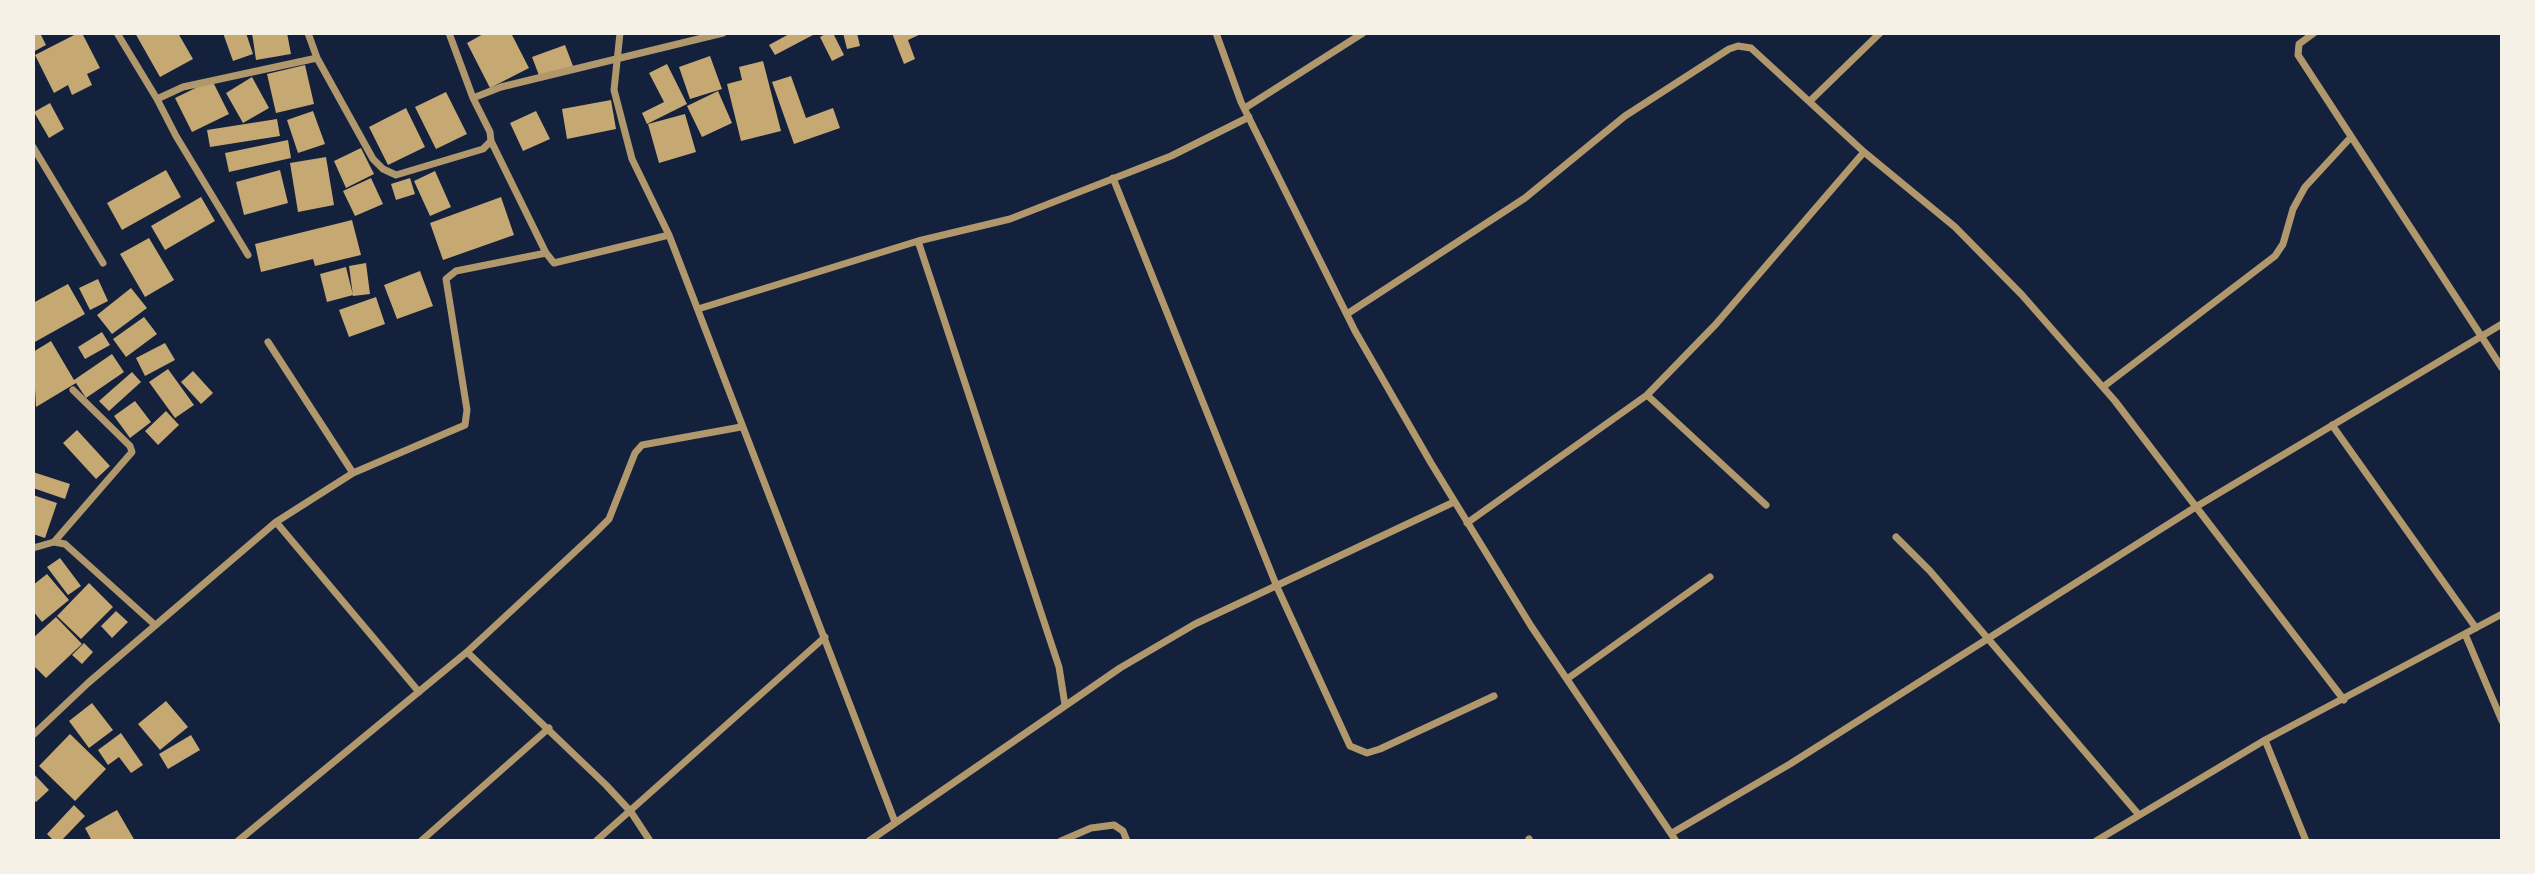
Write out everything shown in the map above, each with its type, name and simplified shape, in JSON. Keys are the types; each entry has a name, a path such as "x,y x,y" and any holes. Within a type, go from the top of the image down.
{"street":[{"path":"117,33 248,255"},
{"path":"308,33 317,58 373,159 383,169 396,175 483,149 491,141"},
{"path":"449,33 473,98 490,132 491,141 545,253 554,263 669,235"},
{"path":"620,33 614,90 632,159 669,235 741,428 825,637 895,822"},
{"path":"473,98 501,87 723,33"},
{"path":"1216,33 1249,117 1347,314 1454,502 1567,680 1674,837 2194,508 2502,324"},
{"path":"1245,108 1363,33"},
{"path":"1810,102 1880,33"},
{"path":"2314,33 2299,44 2298,55 2502,368"},
{"path":"1347,314 1525,198 1625,117 1728,49 1738,46 1751,48 1864,152 1978,248 2103,387 2344,700"},
{"path":"157,99 183,87 317,58"},
{"path":"698,309 918,241 1010,219 1171,156 1249,117"},
{"path":"2103,387 2275,256 2305,187 2351,137"},
{"path":"33,147 103,263"},
{"path":"1467,523 1647,395 1716,324 1864,152"},
{"path":"1112,178 1277,587 1350,746 1367,753 1380,749 1494,696"},
{"path":"918,241 1059,667 1065,705"},
{"path":"33,735 155,625 276,522 353,473 465,425 467,410 446,279 456,271 545,253"},
{"path":"268,341 353,473"},
{"path":"54,542 132,452 130,446 74,390"},
{"path":"1647,395 1766,505"},
{"path":"2332,425 2476,628"},
{"path":"238,841 467,652 609,519 635,453 642,445 741,428"},
{"path":"869,841 1065,705 1195,624 1454,502"},
{"path":"276,522 419,692"},
{"path":"1896,537 1930,571 2139,815"},
{"path":"33,548 54,542 65,544 155,625"},
{"path":"1567,680 1710,577"},
{"path":"2096,841 2265,740 2502,614"},
{"path":"2465,634 2502,721"},
{"path":"596,841 825,637"},
{"path":"467,652 549,728 631,812 650,841"},
{"path":"421,841 549,728"},
{"path":"2265,740 2306,841"},
{"path":"1060,841 1090,828 1114,825 1123,831 1127,841"}],"building":[{"path":"33,33 40,33 46,45 33,52"},
{"path":"82,33 100,68 87,74 92,85 72,95 68,85 54,93 35,55"},
{"path":"135,33 178,33 193,59 160,77"},
{"path":"223,33 246,33 253,54 233,61"},
{"path":"252,33 287,33 291,54 256,60"},
{"path":"485,33 511,33 529,68 490,88 467,43"},
{"path":"791,33 813,35 775,55 769,45"},
{"path":"833,33 844,55 832,61 820,37"},
{"path":"843,33 857,33 860,46 847,49"},
{"path":"892,33 923,33 908,40 915,59 904,64"},
{"path":"565,45 573,66 540,78 532,57"},
{"path":"710,56 722,89 690,99 679,67"},
{"path":"763,61 781,131 741,141 727,84 742,80 739,67"},
{"path":"667,64 687,104 647,124 642,113 664,102 649,73"},
{"path":"305,65 314,104 276,113 267,74"},
{"path":"791,76 806,118 833,108 840,128 794,144 772,82"},
{"path":"252,77 269,108 243,123 226,93"},
{"path":"212,80 229,114 192,132 175,98"},
{"path":"718,91 732,123 702,137 687,106"},
{"path":"446,92 467,134 436,149 415,107"},
{"path":"611,100 616,129 567,139 562,109"},
{"path":"50,103 64,129 49,138 34,112"},
{"path":"406,108 425,147 388,165 369,127"},
{"path":"313,111 325,144 298,153 287,120"},
{"path":"536,111 550,139 523,151 510,123"},
{"path":"685,114 696,152 659,163 648,124"},
{"path":"277,119 280,136 210,147 207,130"},
{"path":"288,140 291,158 229,172 225,153"},
{"path":"361,148 374,174 346,188 334,161"},
{"path":"326,157 334,205 298,212 290,163"},
{"path":"166,170 181,197 122,230 107,203"},
{"path":"280,170 288,203 244,215 236,182"},
{"path":"435,171 451,207 430,216 414,181"},
{"path":"371,178 383,204 355,216 343,191"},
{"path":"410,178 415,194 396,200 391,184"},
{"path":"201,197 215,221 165,250 151,226"},
{"path":"501,197 514,235 443,260 430,223"},
{"path":"352,220 361,255 315,266 313,259 261,272 255,244"},
{"path":"149,238 174,280 145,297 120,254"},
{"path":"366,263 370,294 353,296 349,266"},
{"path":"346,267 353,295 327,302 320,274"},
{"path":"420,271 433,306 397,319 384,285"},
{"path":"98,279 108,301 90,310 79,288"},
{"path":"68,284 85,314 33,343 33,303"},
{"path":"131,288 147,308 112,334 97,315"},
{"path":"376,297 385,324 349,337 339,310"},
{"path":"144,317 157,334 126,357 113,339"},
{"path":"102,332 110,345 85,359 78,347"},
{"path":"51,341 74,380 112,354 124,372 86,398 76,383 36,407 33,352"},
{"path":"165,343 175,360 145,376 136,358"},
{"path":"168,369 194,405 175,418 149,382"},
{"path":"193,371 213,393 201,404 181,382"},
{"path":"132,372 141,382 109,411 99,401"},
{"path":"135,401 151,422 130,438 114,416"},
{"path":"166,411 179,425 158,445 145,431"},
{"path":"77,430 110,466 96,479 63,443"},
{"path":"33,472 70,484 65,499 33,488"},
{"path":"33,495 57,503 45,538 33,534"},
{"path":"60,558 81,586 68,595 47,567"},
{"path":"47,574 69,600 42,622 33,611 33,585"},
{"path":"89,583 113,607 81,639 57,616"},
{"path":"116,611 128,622 112,638 101,626"},
{"path":"56,617 82,644 46,678 33,665 33,638"},
{"path":"84,643 93,652 82,664 72,655"},
{"path":"166,701 188,727 160,750 138,724"},
{"path":"92,703 113,730 89,748 69,721"},
{"path":"121,733 143,765 131,773 119,757 108,765 98,750"},
{"path":"70,734 106,769 75,801 39,766"},
{"path":"191,735 200,750 168,769 159,754"},
{"path":"33,773 49,790 36,802 33,799"},
{"path":"74,805 85,816 61,841 54,841 47,834"},
{"path":"117,810 135,841 92,841 85,828"}]}
